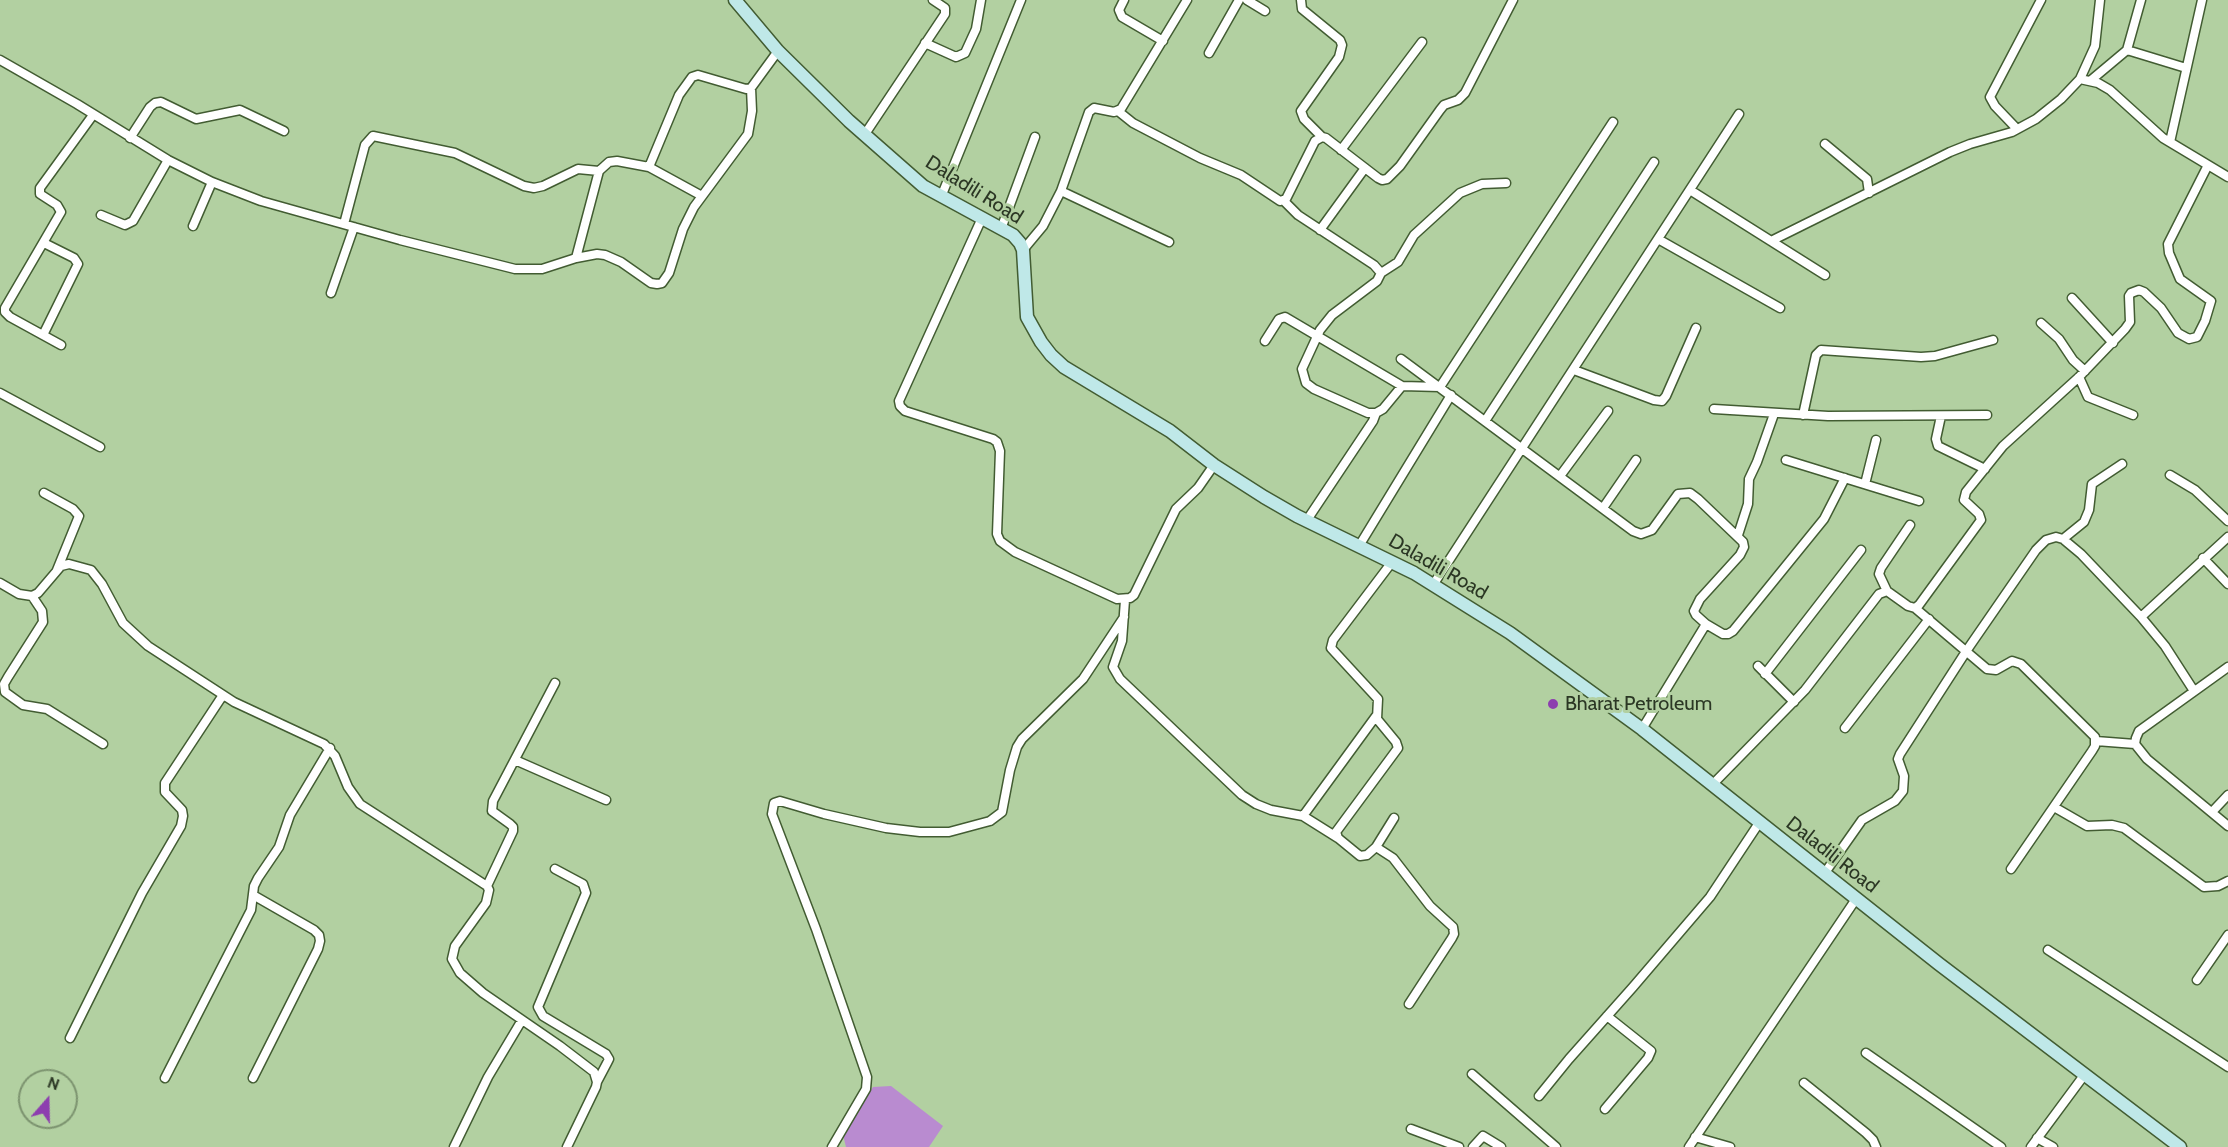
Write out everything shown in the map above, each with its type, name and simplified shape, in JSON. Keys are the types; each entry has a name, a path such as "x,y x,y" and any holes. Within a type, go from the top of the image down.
{"main road":[{"name":"Daladili Road","path":"741,2 778,51 849,121 924,186 1013,235 1023,250 1027,317 1051,355 1064,368 1170,431 1214,465 1264,497 1392,562 1510,633 1642,729 1856,899 2180,1147"}],"street":[{"path":"865,134 946,11 933,0"},
{"path":"926,43 956,57 964,53 976,29 981,0"},
{"path":"941,197 1021,0"},
{"path":"1124,0 1119,10 1122,17 1163,41"},
{"path":"1118,111 1124,106 1187,0"},
{"path":"1209,53 1239,0"},
{"path":"1247,0 1265,10"},
{"path":"1301,0 1302,9 1340,40 1342,45 1341,54 1301,111 1304,119 1322,137 1382,180 1387,180 1400,166 1444,105 1462,97 1513,0"},
{"path":"2017,129 1995,106 1990,97 2041,0"},
{"path":"1771,241 1959,148 2017,129 2036,119 2061,99 2080,79 2095,46 2100,0"},
{"path":"2090,81 2127,50 2141,0"},
{"path":"2170,142 2202,0"},
{"path":"1341,150 1422,42"},
{"path":"2127,50 2186,69"},
{"path":"0,60 168,160 212,182 261,201 515,269 542,269 597,254 613,257 651,284 662,283 669,273 683,229 702,196 748,134 752,111 751,88 778,51"},
{"path":"649,167 679,95 692,77 698,75 746,89 751,88"},
{"path":"2080,79 2110,90 2170,142 2228,177"},
{"path":"130,138 150,107 161,102 196,118 240,110 284,131"},
{"path":"1023,250 1044,226 1061,191 1091,110 1099,108 1118,111 1133,123 1200,158 1241,175 1274,198 1284,201 1298,215 1379,269 1381,273"},
{"path":"1433,585 1739,114"},
{"path":"61,345 5,312 7,303 61,212 57,205 40,194 40,188 93,115"},
{"path":"1440,387 1613,122"},
{"path":"344,224 365,145 373,136 430,149 447,150 524,186 534,188 578,169 599,171"},
{"path":"1001,229 1035,137"},
{"path":"1284,201 1315,141 1322,137"},
{"path":"1825,144 1867,180 1869,193"},
{"path":"101,215 125,225 133,221 168,160"},
{"path":"576,258 599,171 603,165 617,161 649,167 702,196"},
{"path":"1485,421 1654,162"},
{"path":"1915,608 1981,520 1979,514 1964,500 1966,492 2003,446 2082,374 2128,326 2129,296 2134,290 2139,290 2149,296 2183,337 2194,339 2200,333 2211,301 2180,279 2169,253 2168,244 2208,165"},
{"path":"1320,230 1365,168"},
{"path":"193,226 212,182"},
{"path":"1402,386 1383,409 1376,413 1368,413 1306,383 1302,369 1318,334 1332,315 1377,281 1381,273 1398,262 1414,235 1425,224 1460,193 1477,185 1506,183"},
{"path":"1690,190 1825,275"},
{"path":"1061,191 1169,242"},
{"path":"982,218 933,331 900,397 900,406 915,416 997,442 1000,451 998,534 1000,542 1007,548 1117,599 1125,600 1134,595 1176,508 1198,488 1214,465"},
{"path":"331,292 354,227"},
{"path":"1658,239 1780,308"},
{"path":"43,335 78,264 74,258 44,243"},
{"path":"2072,298 2113,343"},
{"path":"1265,341 1282,317 1289,318 1402,386 1440,387"},
{"path":"2041,323 2059,339 2082,374 2088,397 2133,415"},
{"path":"1574,370 1619,388 1662,401 1696,328"},
{"path":"1803,415 1816,354 1821,350 1920,357 1935,356 1993,340"},
{"path":"1401,358 1633,531 1641,534 1652,530 1678,494 1683,492 1690,494 1743,542 1744,547 1740,555 1696,605 1694,611 1706,624 1723,634 1733,632 1824,519 1845,478"},
{"path":"0,393 100,447"},
{"path":"1359,546 1451,395"},
{"path":"1714,409 1803,415 1987,416"},
{"path":"1560,476 1608,411"},
{"path":"1307,520 1373,422 1376,413"},
{"path":"1738,536 1748,504 1749,479 1774,414"},
{"path":"1941,416 1936,439 1938,446 1985,469"},
{"path":"1865,484 1876,440"},
{"path":"1603,508 1636,460"},
{"path":"1786,460 1919,501"},
{"path":"2062,539 2084,522 2089,510 2092,484 2122,464"},
{"path":"2170,475 2195,490 2228,521"},
{"path":"44,493 73,509 79,516 57,570"},
{"path":"1910,525 1881,568 1879,574 1887,591 1908,606 1915,608 1991,671 2012,661 2021,664 2059,700 2096,741"},
{"path":"2140,617 2228,537"},
{"path":"1824,874 1862,820 1894,801 1903,791 1904,776 1898,759 1900,754 1967,650 2041,544 2051,538 2062,539 2080,554 2140,617 2165,646 2194,691"},
{"path":"1765,674 1861,550"},
{"path":"2203,558 2228,584"},
{"path":"1304,816 1376,716 1378,699 1333,652 1331,643 1392,562"},
{"path":"0,583 19,594 32,596 38,593 61,566 69,564 91,570 97,576 118,615 131,633 164,658 224,695 330,748 348,787 360,804 487,886 489,890 486,903 455,946 452,959 454,966 469,982 589,1067 594,1072 597,1082"},
{"path":"1712,785 1794,702 1880,594 1887,591"},
{"path":"32,596 42,611 43,621 4,684 3,692 23,705 47,709 103,744"},
{"path":"1125,600 1122,640 1113,667 1120,679 1242,795 1271,810 1304,816 1338,838 1360,856 1367,855 1376,847 1394,818"},
{"path":"832,1147 866,1089 867,1077 816,929 772,814 774,803 780,801 886,828 920,832 949,832 990,821 1002,812 1010,770 1022,739 1083,679 1124,617"},
{"path":"1845,728 1929,619"},
{"path":"1642,729 1706,624"},
{"path":"1758,666 1794,702"},
{"path":"2135,744 2139,731 2228,667"},
{"path":"487,886 513,831 510,824 495,815 491,807 555,683"},
{"path":"70,1038 142,893 183,820 182,810 165,792 165,783 224,695"},
{"path":"1338,838 1337,829 1398,748 1376,716"},
{"path":"2096,741 2135,744 2147,759 2228,826"},
{"path":"2011,869 2092,751 2096,741"},
{"path":"165,1078 251,910 258,878 279,847 290,815 330,748"},
{"path":"515,760 606,800"},
{"path":"2212,812 2228,795"},
{"path":"2054,807 2087,826 2112,825 2124,828 2204,887 2218,886 2228,881"},
{"path":"1539,1096 1710,897 1759,823"},
{"path":"1376,847 1393,858 1430,906 1454,930 1452,938 1409,1004"},
{"path":"555,869 583,884 586,893 538,1007 543,1016 606,1054 609,1059 571,1146"},
{"path":"253,895 314,930 319,935 320,941 254,1078"},
{"path":"1689,1147 1856,899"},
{"path":"2197,980 2228,935"},
{"path":"2048,950 2228,1067"},
{"path":"1605,1109 1651,1055 1648,1048 1607,1016"},
{"path":"454,1147 489,1077 522,1020"},
{"path":"1866,1053 2001,1147"},
{"path":"1472,1074 1556,1147"},
{"path":"2031,1147 2085,1074"},
{"path":"1804,1083 1866,1133 1873,1140 1875,1147"},
{"path":"1412,1129 1459,1147"},
{"path":"1473,1147 1483,1136 1501,1147"},
{"path":"1695,1137 1730,1147"},
{"path":"2037,1138 2053,1147"}],"shaded area":[{"path":"891,1086 943,1126 929,1147 846,1147 843,1135 873,1087"}],"place":[{"name":"Bharat Petroleum","path":"1553,704"}]}
